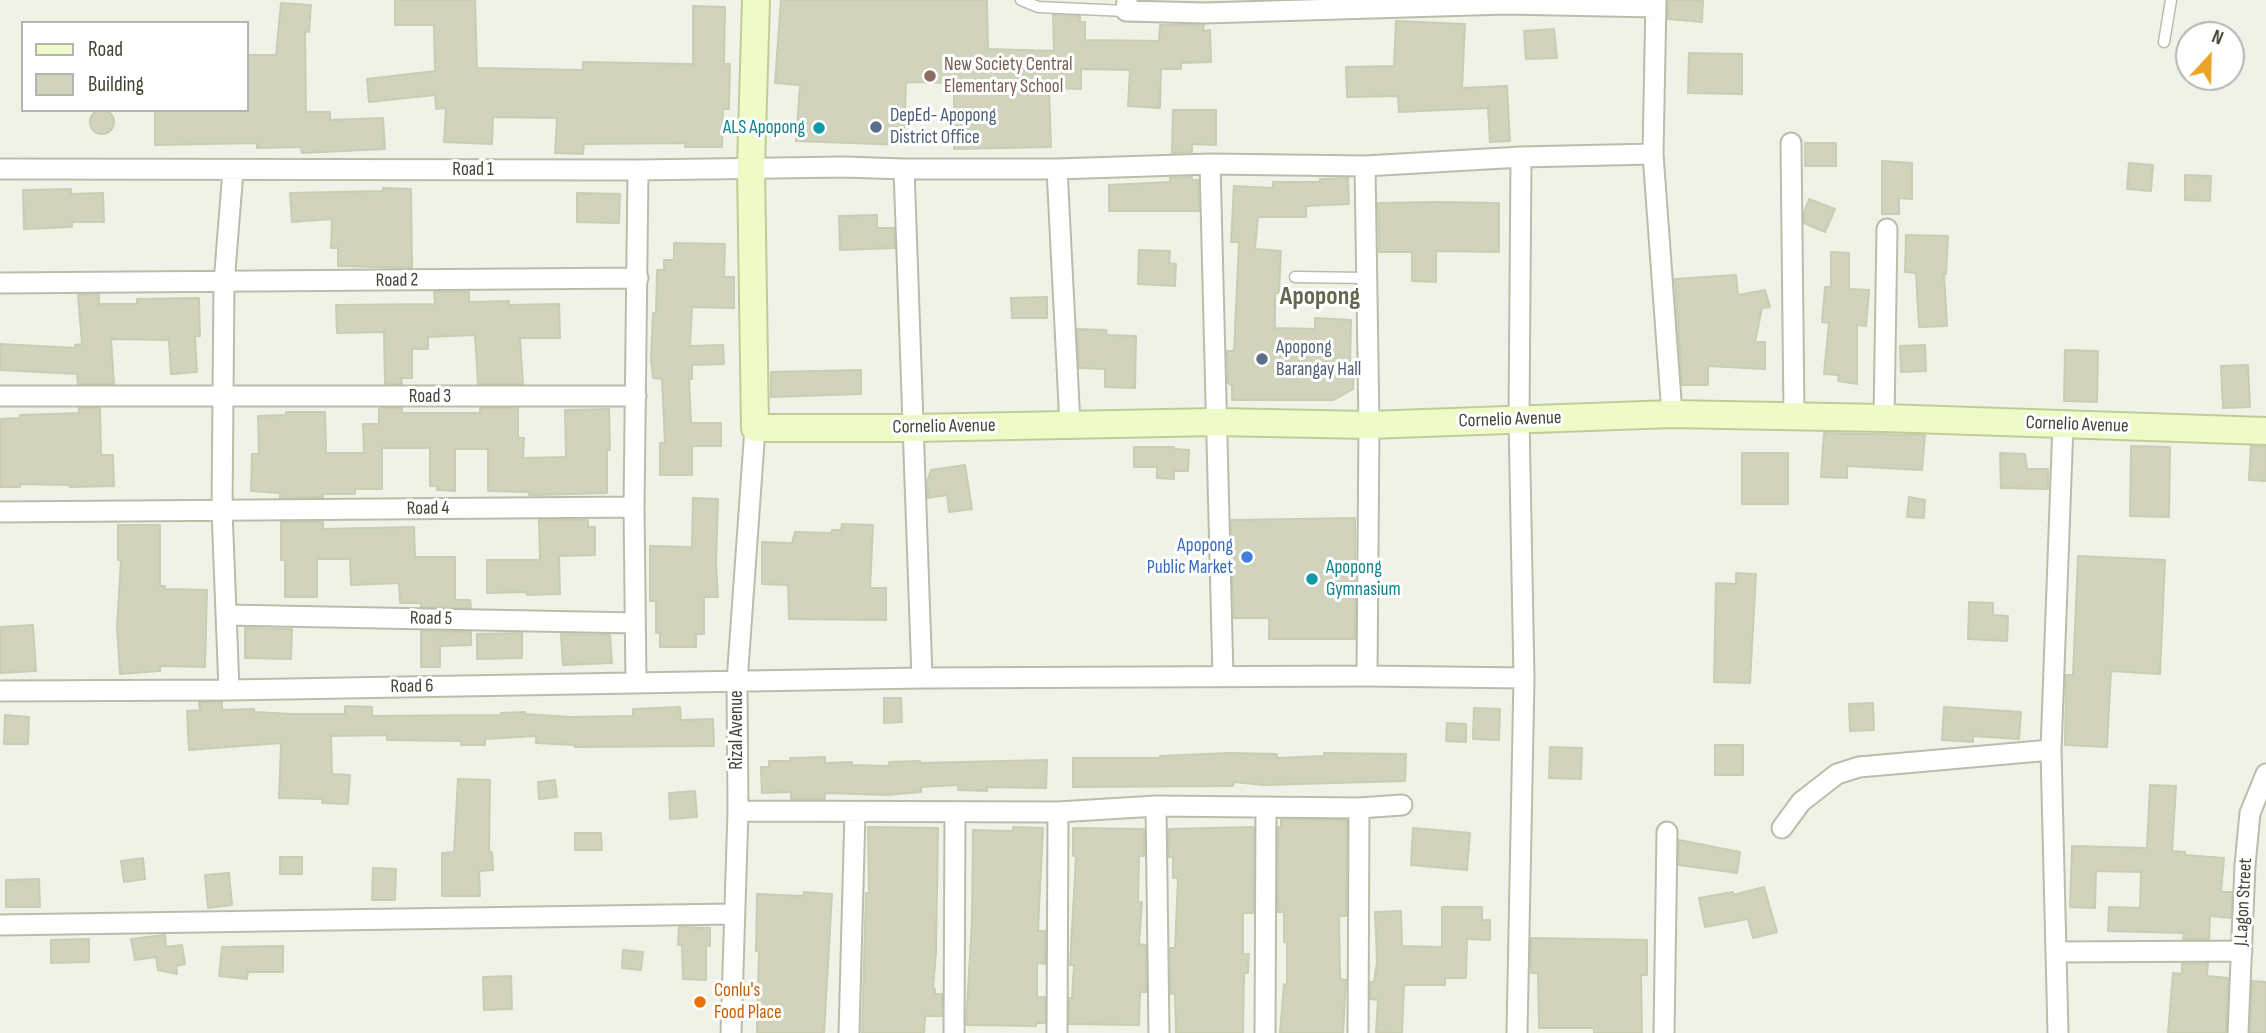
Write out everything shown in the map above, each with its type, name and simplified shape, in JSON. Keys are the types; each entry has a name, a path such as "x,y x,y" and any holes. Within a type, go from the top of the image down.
{"street":[{"path":"755,428 751,167 756,0"},
{"path":"1126,5 1205,13 1506,2 1656,3 1653,154 1672,414"},
{"path":"1791,143 1794,416"},
{"name":"Road 1","path":"0,169 1057,169 1210,164 1365,166 1521,157 1653,154"},
{"path":"1517,1033 1524,678 1519,419 1521,157"},
{"path":"1210,164 1223,676"},
{"path":"1365,166 1369,425 1367,676"},
{"path":"904,169 922,678"},
{"path":"1057,169 1070,425"},
{"path":"636,683 634,507 638,170"},
{"path":"229,690 222,510 224,283 233,171"},
{"path":"1884,418 1887,229"},
{"name":"Road 2","path":"0,284 638,278"},
{"name":"Road 3","path":"0,397 636,396"},
{"name":"Cornelio Avenue","path":"755,428 1216,422 1369,425 1672,414 2266,431"},
{"path":"2058,1033 2051,750 2063,424"},
{"name":"Rizal Avenue","path":"731,1033 738,811 737,682 755,428"},
{"name":"Road 4","path":"0,512 634,507"},
{"name":"Road 5","path":"226,615 635,623"},
{"name":"Road 6","path":"0,691 229,690 922,678 1524,678"},
{"path":"1782,828 1801,802 1837,774 1859,767 2051,750"},
{"name":"J.Lagon Street","path":"2238,1033 2250,813 2266,774"},
{"path":"738,811 955,813 1058,812 1156,806 1359,808 1402,805"},
{"path":"1156,806 1159,1033"},
{"path":"1265,1033 1266,808"},
{"path":"1358,1033 1359,808"},
{"path":"849,1033 855,812"},
{"path":"1057,1033 1058,812"},
{"path":"954,1033 955,813"},
{"path":"1664,1033 1667,832"},
{"path":"0,925 733,914"},
{"path":"2056,952 2242,951"}],"lane":[{"path":"1021,0 1038,8 1126,5"},
{"path":"2164,42 2171,0"},
{"path":"1295,277 1367,278"}],"building":[{"path":"395,0 475,0 477,68 583,70 583,62 693,64 693,6 725,7 724,64 730,64 729,109 723,109 722,147 685,147 685,143 584,144 583,154 555,153 557,118 493,117 492,144 444,142 446,108 436,109 435,95 369,102 367,79 435,71 434,25 395,25"},
{"name":"New Society Central Elementary School","path":"781,0 987,0 988,49 1054,51 1053,15 1080,16 1080,22 1085,22 1085,40 1159,41 1160,25 1204,25 1203,31 1210,30 1211,62 1181,63 1181,69 1161,69 1160,108 1128,106 1130,70 1081,69 1081,89 1049,88 1051,147 954,149 954,83 906,82 904,145 796,141 800,85 775,83"},
{"path":"1668,0 1703,1 1702,22 1668,19"},
{"path":"281,3 311,5 309,32 305,31 306,112 330,112 330,120 383,118 385,149 302,153 301,147 257,148 257,143 155,145 155,112 248,112 248,55 276,55"},
{"path":"1396,21 1465,24 1462,88 1507,86 1510,141 1490,142 1488,108 1399,112 1398,96 1347,97 1346,67 1394,66"},
{"path":"1554,29 1557,58 1526,59 1524,31"},
{"path":"1689,53 1742,54 1742,94 1688,93"},
{"path":"1173,110 1216,110 1216,145 1192,144 1192,152 1172,153"},
{"path":"97,112 107,112 113,118 113,126 106,133 98,133 91,126 91,118"},
{"path":"1805,143 1836,143 1836,166 1805,166"},
{"path":"1882,161 1912,163 1912,199 1899,198 1899,214 1882,214"},
{"path":"2129,163 2153,165 2151,191 2127,189"},
{"path":"2185,175 2211,176 2210,201 2185,200"},
{"path":"1192,177 1192,180 1198,180 1199,211 1109,211 1109,185 1170,182 1170,178"},
{"path":"1348,178 1349,204 1306,206 1306,217 1258,217 1255,249 1281,251 1279,293 1275,293 1275,328 1315,329 1315,318 1351,320 1350,366 1354,366 1353,389 1334,400 1232,400 1232,386 1228,383 1227,351 1234,351 1239,242 1231,242 1234,186 1273,188 1273,182 1320,182 1320,179"},
{"path":"383,188 411,189 412,268 338,266 338,248 331,248 332,219 292,222 290,193 383,191"},
{"path":"71,189 71,194 103,193 104,222 72,222 72,227 24,229 23,190"},
{"path":"577,193 620,194 619,223 577,222"},
{"path":"1809,199 1835,209 1825,232 1804,223 1804,212"},
{"path":"1378,203 1499,203 1499,252 1436,251 1436,282 1412,281 1412,252 1379,252"},
{"path":"877,215 877,228 894,228 895,248 840,250 839,216"},
{"path":"1906,235 1948,236 1944,274 1947,326 1919,327 1916,273 1905,272"},
{"path":"674,243 725,244 724,277 734,277 734,308 692,307 690,346 723,345 724,364 692,365 692,379 689,379 691,423 721,423 721,446 692,446 692,475 660,475 660,443 665,443 662,379 653,378 651,360 657,270 664,270 664,260 674,260"},
{"path":"1139,250 1170,251 1169,263 1176,264 1175,286 1138,284"},
{"path":"1831,252 1849,253 1849,289 1869,290 1866,326 1857,325 1857,384 1838,381 1839,375 1824,374 1829,323 1822,322 1825,287 1831,287"},
{"path":"1736,275 1738,295 1765,290 1770,307 1762,308 1755,342 1765,342 1765,369 1708,366 1708,385 1682,385 1675,279"},
{"path":"434,292 469,292 469,302 509,301 509,305 559,304 560,338 520,338 523,384 478,384 475,335 428,337 428,349 412,349 412,378 401,378 402,384 385,384 384,332 337,333 336,305 435,304"},
{"path":"99,294 99,304 137,304 137,299 199,298 200,336 195,336 197,372 171,374 169,340 111,339 114,384 78,384 77,374 0,370 0,344 76,348 75,345 82,344 78,295"},
{"path":"1047,297 1047,318 1012,318 1011,298"},
{"path":"1077,329 1106,330 1107,335 1136,336 1135,388 1105,387 1105,369 1079,368"},
{"path":"1925,345 1926,371 1901,372 1900,346"},
{"path":"2065,350 2098,351 2097,402 2064,401"},
{"path":"2248,365 2250,407 2223,408 2221,366"},
{"path":"861,370 861,394 771,397 771,372"},
{"path":"79,408 100,408 101,455 113,455 114,486 20,484 20,487 0,487 0,419 20,418 20,415 79,413"},
{"path":"379,408 402,408 402,413 480,413 480,408 518,408 518,438 524,438 523,458 566,457 565,410 609,409 607,493 529,495 529,492 488,491 488,449 455,449 455,491 437,490 437,486 430,486 430,448 382,448 382,489 355,489 355,494 323,494 323,497 280,498 280,493 251,491 252,454 259,454 258,416 286,415 286,412 325,412 326,453 364,453 363,424 379,424"},
{"path":"1824,433 1925,435 1922,470 1847,466 1847,478 1821,477"},
{"path":"2131,446 2170,447 2169,517 2130,516"},
{"path":"2251,446 2266,447 2266,481 2249,480"},
{"path":"1134,447 1174,447 1189,450 1188,471 1174,471 1174,479 1157,478 1157,467 1134,467"},
{"path":"1742,453 1788,453 1788,504 1742,504"},
{"path":"2000,453 2025,454 2027,469 2048,469 2048,489 2001,488"},
{"path":"965,465 972,509 949,512 947,495 928,498 927,482 931,470"},
{"path":"1909,497 1925,500 1924,518 1907,517"},
{"path":"693,498 718,499 718,597 704,597 704,634 696,634 696,647 660,647 660,633 656,633 656,601 650,601 650,546 692,547"},
{"name":"Apopong Gymnasium","path":"1355,518 1355,639 1269,639 1269,618 1234,618 1231,520"},
{"path":"539,520 588,520 588,527 595,527 595,555 559,556 560,594 487,593 487,560 540,560"},
{"path":"281,522 323,522 323,529 414,527 415,557 455,557 455,600 470,600 471,608 421,607 421,603 400,603 399,583 351,585 350,559 317,559 317,597 285,597"},
{"path":"842,524 873,525 870,588 886,588 886,620 789,619 788,585 762,584 762,542 792,543 795,532 832,533 832,530 841,530"},
{"path":"118,525 160,525 160,586 165,586 165,589 207,590 205,667 160,666 160,671 120,674 117,627 121,560 118,560"},
{"path":"2078,556 2165,560 2160,674 2111,671 2107,747 2065,745 2066,675 2073,675"},
{"path":"1736,573 1756,574 1750,683 1714,682 1716,583 1736,584"},
{"path":"1969,602 1993,603 1993,615 2008,616 2007,641 1968,639"},
{"path":"33,625 36,671 0,673 0,627"},
{"path":"245,628 292,629 291,659 245,658"},
{"path":"421,631 471,632 471,645 440,646 440,667 421,667"},
{"path":"522,633 522,658 477,659 477,634"},
{"path":"561,634 610,635 612,663 563,665"},
{"path":"884,698 901,698 902,722 884,723"},
{"path":"199,702 222,702 222,710 254,709 254,712 292,714 345,714 345,706 372,707 372,716 501,715 525,712 571,717 633,716 633,709 680,707 681,720 713,719 714,746 575,747 536,743 536,736 485,739 485,745 461,745 461,741 387,740 387,735 331,736 332,774 350,775 348,804 322,803 323,799 279,798 281,743 189,750 187,711 200,710"},
{"path":"1873,703 1874,730 1850,731 1849,704"},
{"path":"1944,707 2021,712 2019,739 1973,736 1973,742 1942,740"},
{"path":"1474,708 1500,709 1499,740 1473,739"},
{"path":"5,715 29,717 28,744 4,744"},
{"path":"1447,723 1466,724 1466,742 1446,741"},
{"path":"1715,745 1743,745 1743,775 1715,775"},
{"path":"1550,747 1582,748 1581,779 1549,778"},
{"path":"1230,753 1277,754 1277,758 1324,756 1324,753 1406,754 1405,781 1073,787 1073,758 1160,758"},
{"path":"825,757 825,763 852,762 852,765 889,766 889,762 1047,760 1046,788 987,787 987,791 958,790 958,785 921,787 921,792 886,795 825,793 825,799 791,799 791,792 762,793 761,767 769,767 769,761"},
{"path":"458,779 490,780 489,852 492,852 493,870 479,871 480,896 442,896 442,853 454,852"},
{"path":"555,780 557,797 539,799 538,782"},
{"path":"2150,785 2176,786 2172,851 2185,852 2185,855 2224,858 2221,892 2232,892 2231,918 2210,916 2209,939 2183,939 2184,933 2108,931 2109,907 2140,908 2141,872 2096,871 2095,908 2070,907 2072,846 2147,848"},
{"path":"695,791 697,817 670,819 669,793"},
{"path":"1281,819 1347,820 1346,916 1339,916 1340,979 1346,980 1343,1033 1280,1033 1284,984 1287,985 1284,912 1278,912 1278,827 1281,827"},
{"path":"868,827 938,828 933,989 935,994 942,994 942,1016 925,1016 924,1033 862,1033 866,893 869,893"},
{"path":"1013,827 1043,828 1038,931 1045,931 1045,964 1037,963 1037,997 1045,997 1045,1023 1036,1023 1036,1026 966,1025 972,920 973,830 1013,831"},
{"path":"1254,827 1253,913 1243,913 1243,954 1249,954 1248,973 1244,973 1243,1033 1176,1033 1175,994 1171,994 1170,948 1175,948 1178,878 1173,878 1173,857 1169,857 1169,829"},
{"path":"1073,828 1144,829 1144,856 1139,856 1138,902 1142,902 1139,944 1146,945 1146,992 1140,992 1139,1025 1069,1024 1069,998 1072,998 1074,965 1070,965 1076,856 1073,856"},
{"path":"1413,828 1470,833 1467,870 1411,865"},
{"path":"575,833 601,833 602,850 575,850"},
{"path":"1679,840 1740,852 1737,873 1679,865"},
{"path":"280,857 302,857 302,874 280,874"},
{"path":"143,858 145,879 124,882 121,861"},
{"path":"373,868 396,869 395,900 372,900"},
{"path":"229,873 232,905 208,908 205,875"},
{"path":"39,879 40,907 6,907 6,880"},
{"path":"1764,887 1777,932 1753,938 1748,919 1705,927 1699,898 1733,892 1733,895"},
{"path":"804,892 832,894 824,1033 757,1033 757,894 803,896"},
{"path":"1442,907 1482,907 1482,920 1490,920 1490,940 1467,939 1466,978 1445,978 1445,985 1404,985 1402,1033 1376,1032 1378,1000 1370,999 1370,982 1374,982 1377,962 1375,912 1401,911 1402,946 1442,947"},
{"path":"679,927 710,928 710,946 706,946 706,980 683,979 682,945 678,945"},
{"path":"165,935 166,947 182,945 185,964 176,966 177,974 158,970 156,957 135,960 131,939"},
{"path":"1531,938 1647,940 1647,975 1641,975 1642,1033 1594,1033 1594,1028 1539,1028 1538,973 1531,973"},
{"path":"89,939 89,962 51,963 51,940"},
{"path":"283,946 283,972 248,972 247,979 219,976 222,947"},
{"path":"623,950 643,952 641,970 622,968"},
{"path":"2208,963 2207,976 2228,978 2226,1033 2168,1033 2173,973 2182,974 2182,964"},
{"path":"511,976 512,1009 484,1010 483,977"},
{"path":"2252,981 2266,982 2266,1033 2250,1033"}],"place":[{"name":"New Society Central Elementary School","path":"930,76"},
{"name":"DepEd- Apopong District Office","path":"876,127"},
{"name":"ALS Apopong","path":"819,128"},
{"name":"Apopong Barangay Hall","path":"1262,359"},
{"name":"Apopong Public Market","path":"1247,557"},
{"name":"Apopong Gymnasium","path":"1312,579"},
{"name":"Conlu's Food Place","path":"700,1002"}],"district":[{"name":"Apopong","path":"1320,297"}]}
